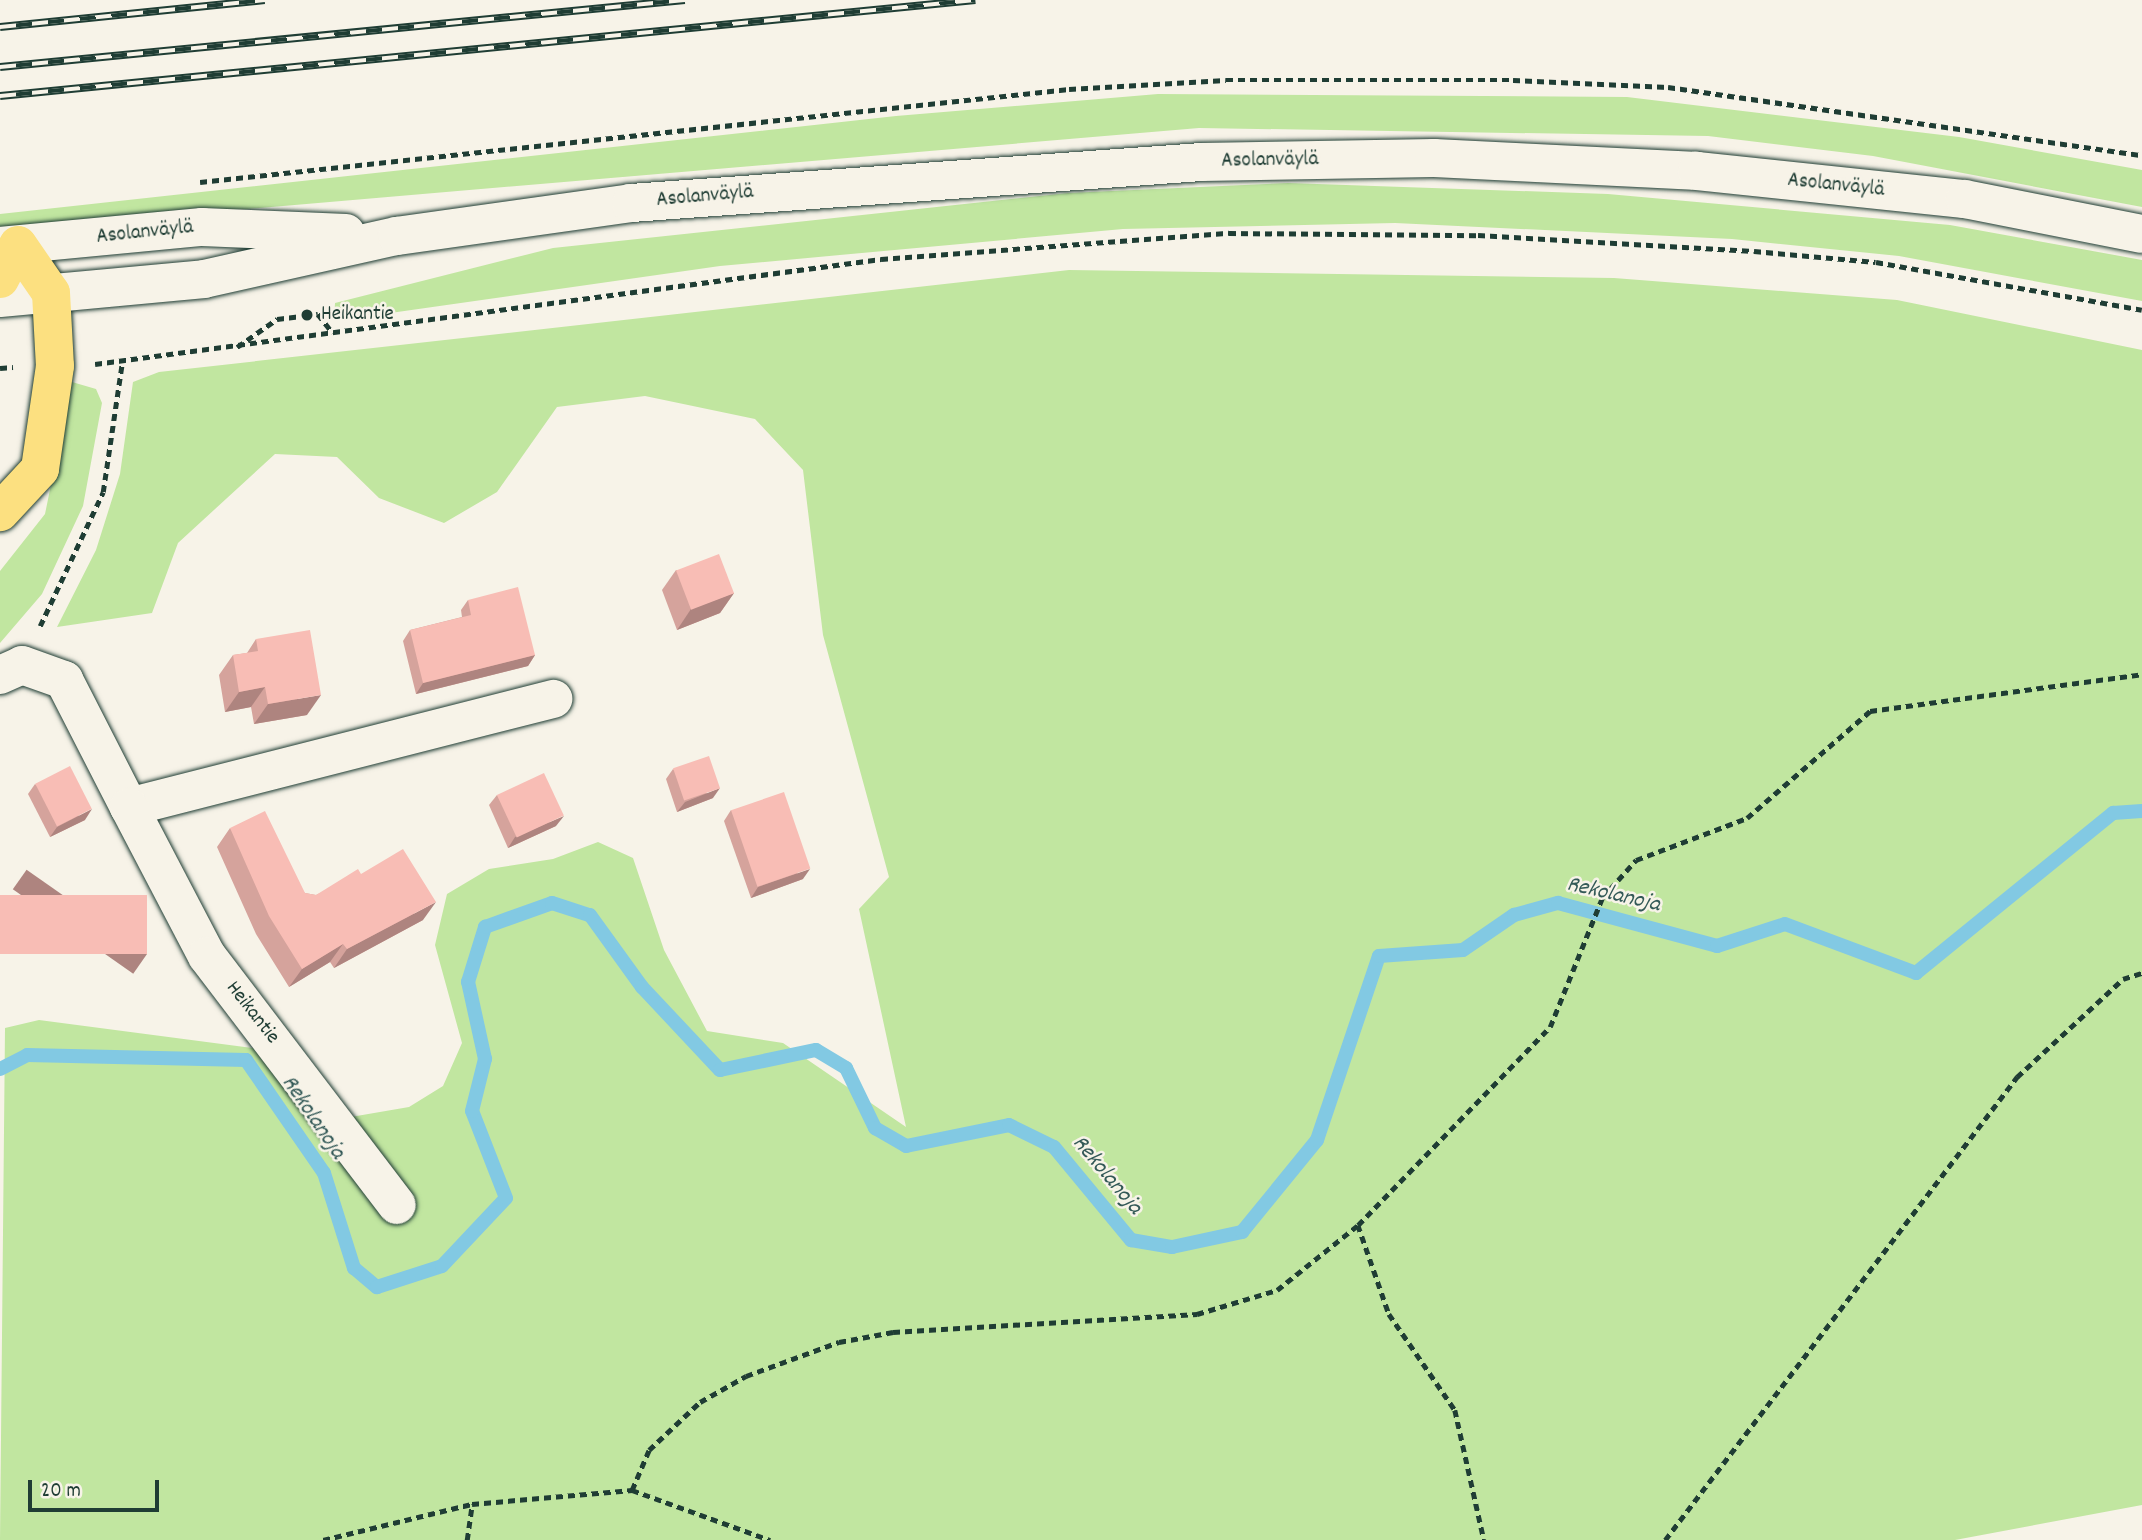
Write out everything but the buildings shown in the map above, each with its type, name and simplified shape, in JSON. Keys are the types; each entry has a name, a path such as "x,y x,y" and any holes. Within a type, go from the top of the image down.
{"main road":[{"name":"Asolanväylä","path":"0,298 204,279 397,236 631,203 891,180 1201,162 1434,158 1697,171 1965,199 2142,234"},
{"name":"Asolanväylä","path":"9,246 202,227 397,236"},
{"path":"0,279 9,246"},
{"path":"0,512 40,469 55,374 51,293 9,246"},
{"name":"Heikantie","path":"11,670 64,680 207,956 397,1205"},
{"path":"129,807 553,699"}],"path":[{"path":"190,183 1069,89 1226,80 1513,80 1668,87 2142,155"},
{"path":"11,670 103,492 122,363 881,259 1229,233 1478,235 1754,251 1876,262 2142,310"},
{"path":"234,349 277,319 318,314 333,333"},
{"path":"632,1490 649,1450 700,1402 746,1376 839,1342 893,1332 1197,1314 1278,1290 1358,1225 1550,1027 1602,898 1636,860 1747,818 1870,711 2142,674"},
{"path":"1665,1540 2017,1077 2123,979 2142,973"},
{"path":"1358,1225 1389,1314 1455,1410 1484,1540"},
{"path":"323,1540 472,1504 632,1490 771,1540"},
{"path":"467,1540 472,1504"}],"green space":[{"path":"1158,94 1627,97 1959,137 2142,170 2142,207 1873,156 1708,136 1199,128 0,230 0,214 896,116"},
{"path":"1288,183 1608,194 1950,225 2142,260 2142,301 1899,256 1732,239 1395,223 1123,229 720,266 334,321 335,303 553,248 1068,193"},
{"path":"1069,270 1614,278 1897,300 2142,350 2142,1505 1955,1540 0,1540 5,1028 39,1020 259,1049 310,1124 409,1107 443,1086 462,1043 435,945 447,894 489,869 553,859 598,842 633,858 664,950 707,1031 783,1043 906,1127 859,909 889,877 823,635 803,470 755,419 645,396 557,407 497,492 444,523 379,498 337,457 275,454 178,543 152,613 57,627 96,550 120,474 133,382 159,372"},
{"path":"72,382 96,389 102,403 83,506 42,594 0,643 0,571 45,514"}],"waterway":[{"name":"Rekolanoja","path":"0,1069 27,1055 246,1060 324,1173 354,1268 377,1287 442,1266 506,1198 472,1111 485,1059 468,982 485,927 552,903 590,915 642,987 720,1070 816,1050 846,1068 875,1128 906,1146 1009,1125 1054,1147 1131,1240 1172,1247 1242,1232 1317,1140 1379,956 1463,950 1514,915 1558,903 1717,946 1785,924 1916,973 2113,813 2142,811"}],"railway":[{"path":"0,27 265,0"},
{"path":"0,67 685,0"},
{"path":"0,96 975,0"}],"place":[{"name":"Heikantie","path":"307,315"}]}
